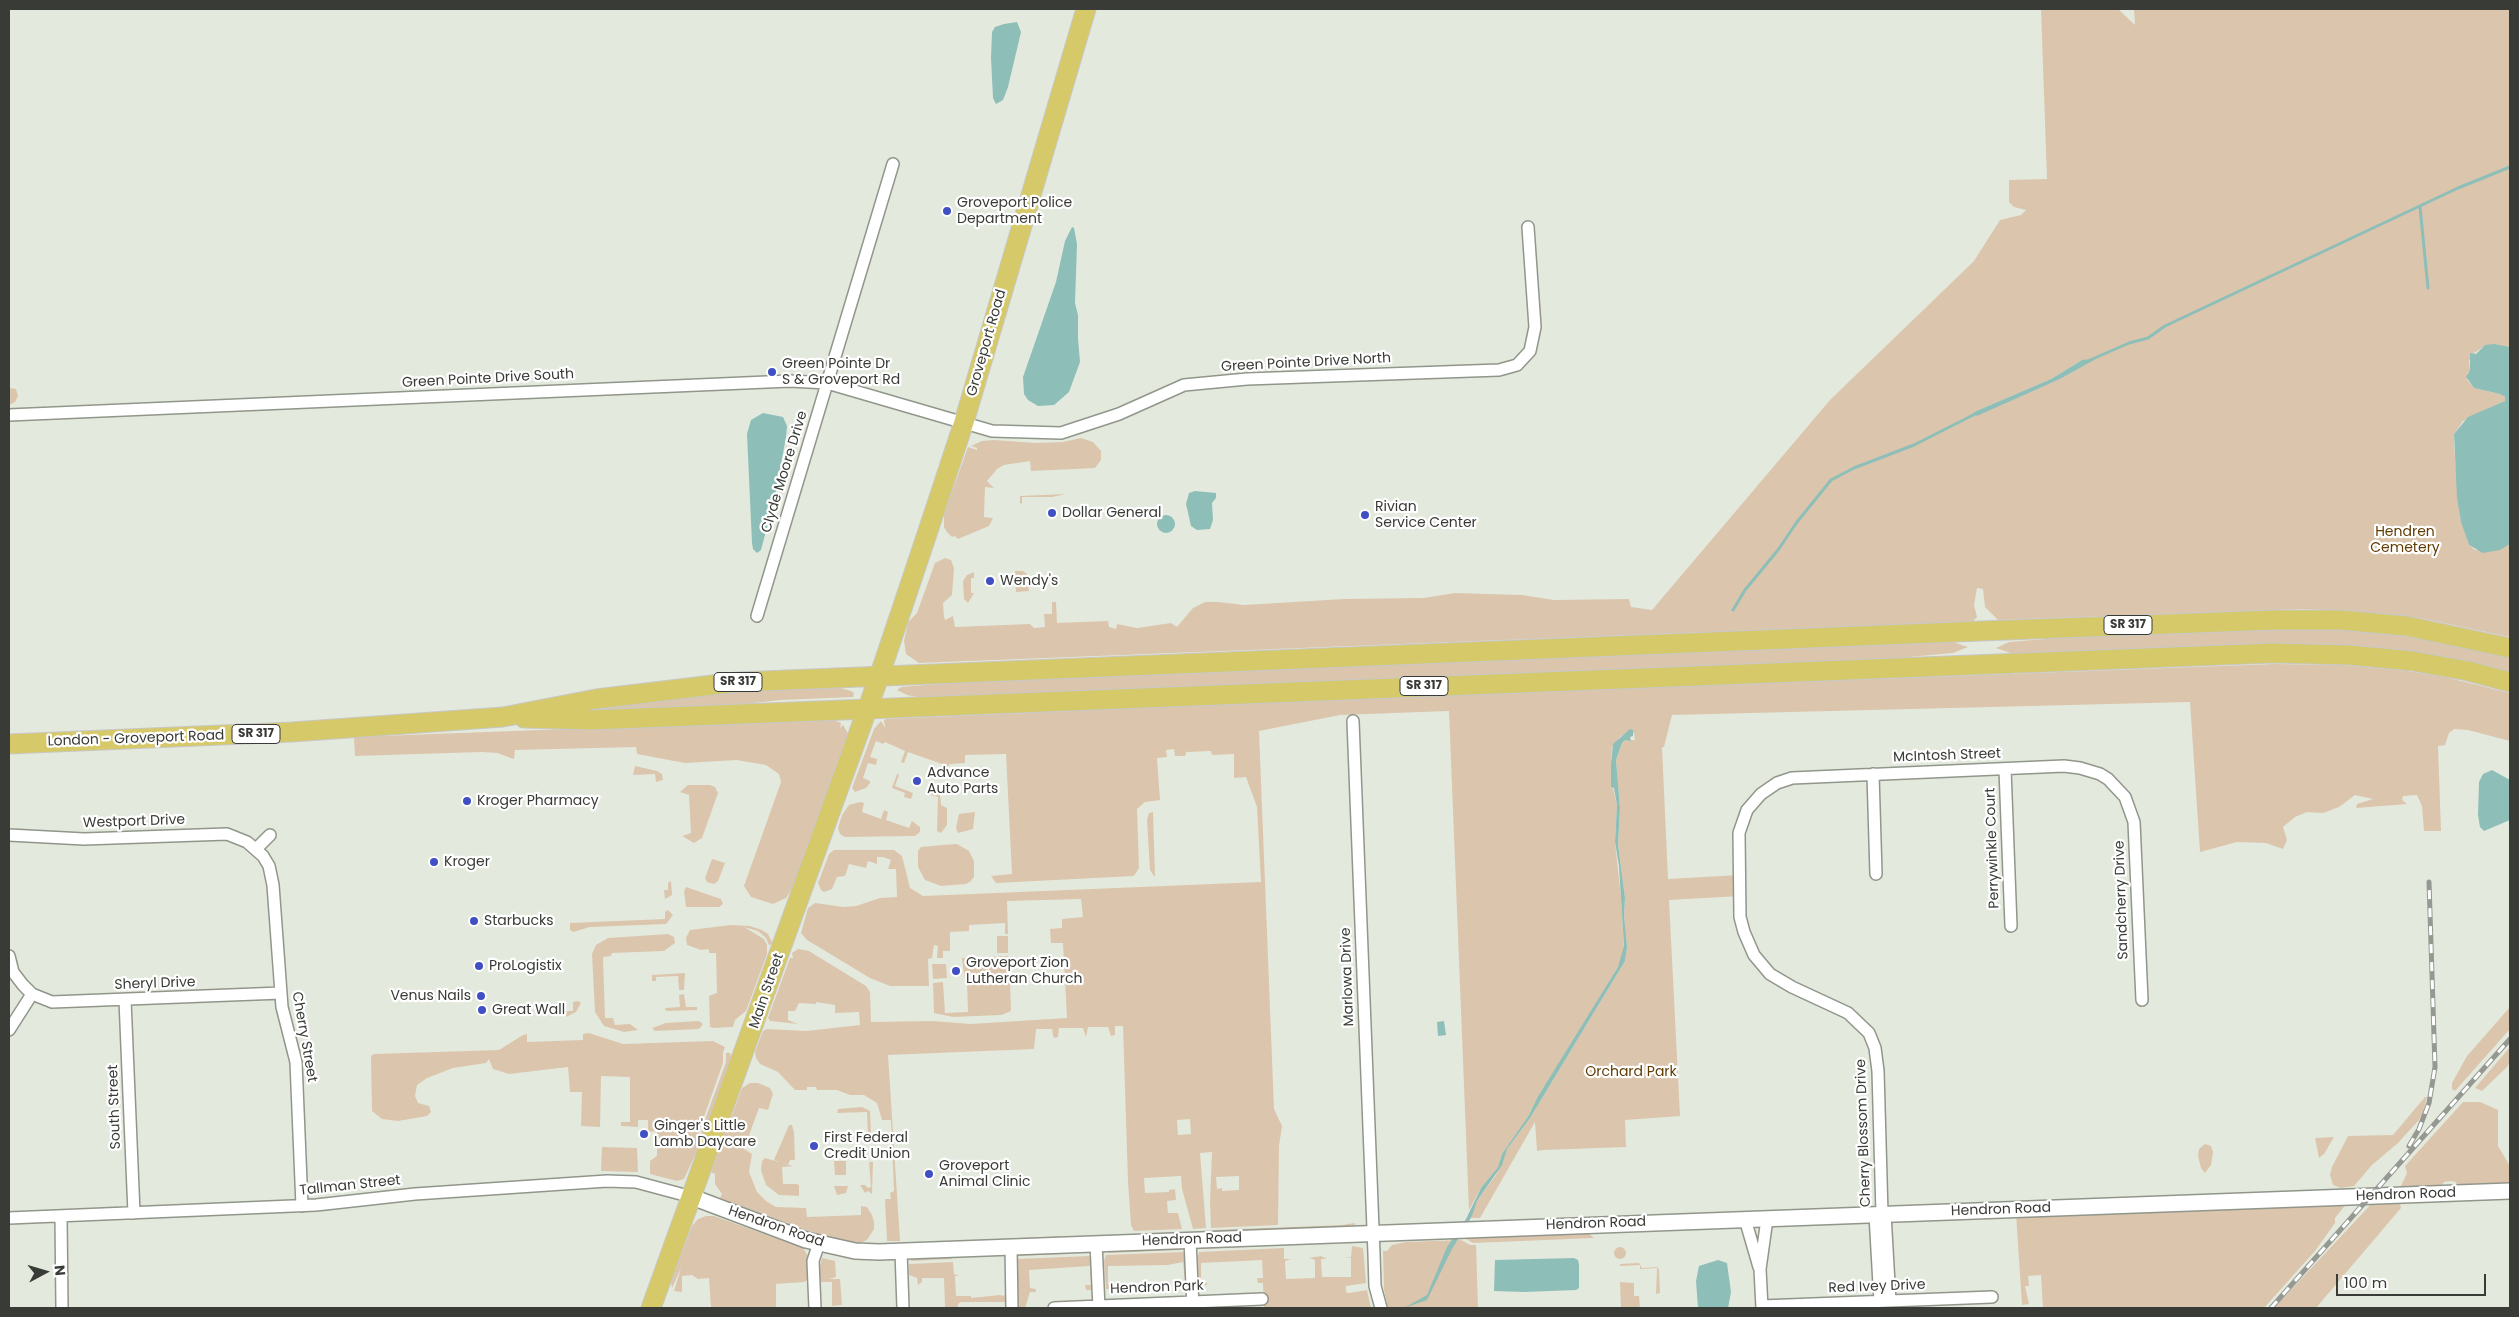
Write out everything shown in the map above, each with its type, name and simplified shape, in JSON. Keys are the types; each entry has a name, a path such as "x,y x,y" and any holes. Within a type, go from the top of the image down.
{"main road":[{"name":"Groveport Road","path":"880,674 964,422 1086,9"},
{"name":"SR 317","path":"503,717 558,704 687,687 738,682 880,674 2275,620 2340,620 2406,626 2510,648"},
{"name":"SR 317","path":"503,717 591,720 2273,653 2348,655 2412,661 2468,671 2510,682"},
{"name":"Main Street","path":"652,1308 880,674"},
{"name":"London - Groveport Road","path":"9,744 292,732 503,717"}],"street":[{"name":"Clyde Moore Drive","path":"757,616 893,164"},
{"name":"Green Pointe Drive North","path":"964,422 992,431 1054,434 1097,422 1184,385 1247,379 1499,370 1517,365 1530,351 1535,327 1528,227"},
{"name":"Green Pointe Drive South","path":"9,415 751,383 827,383 964,422"},
{"name":"Marlowa Drive","path":"1352,721 1373,1232 1376,1286 1381,1308"},
{"name":"McIntosh Street","path":"1761,794 1777,783 1792,778 2064,766 2080,768 2108,779 2126,799"},
{"name":"Perrywinkle Court","path":"2005,769 2011,926"},
{"path":"1873,774 1876,874"},
{"name":"Cherry Blossom Drive","path":"1761,794 1747,810 1739,833 1740,917 1744,932 1754,954 1770,974 1792,987 1848,1013 1869,1033 1875,1048 1878,1064 1885,1301"},
{"name":"Sandcherry Drive","path":"2126,799 2134,822 2142,1000"},
{"name":"Westport Drive","path":"9,835 84,839 227,834 242,840 256,849"},
{"path":"256,849 270,835"},
{"name":"Cherry Street","path":"256,849 269,866 273,885 285,1025 296,1062 302,1206"},
{"path":"9,956 14,972 32,994 9,1030"},
{"name":"Sheryl Drive","path":"32,994 52,1002 281,994"},
{"name":"South Street","path":"125,1000 134,1213"},
{"name":"Tallman Street","path":"9,1218 302,1206 415,1194 607,1181 636,1182 692,1197"},
{"name":"Hendron Road","path":"692,1197 819,1243 855,1251 900,1251 2510,1191"},
{"path":"61,1216 62,1308"},
{"path":"1745,1219 1760,1269"},
{"path":"1762,1307 1760,1269 1767,1219"},
{"path":"1190,1240 1193,1305"},
{"path":"815,1308 813,1261 819,1243"},
{"path":"1096,1243 1099,1307"},
{"path":"1011,1247 1012,1308"},
{"path":"900,1251 903,1308"},
{"name":"Red Ivey Drive","path":"1762,1307 1885,1301 1949,1304 1992,1297"},
{"name":"Hendron Park","path":"1054,1308 1193,1305 1262,1299"}],"green space":[{"name":"Hendren Cemetery","path":"2041,9 2118,9 2135,25 2134,9 2510,9 2510,347 2486,345 2473,354 2469,361 2470,370 2467,374 2467,380 2474,388 2500,394 2505,397 2505,401 2463,421 2454,434 2454,446 2460,517 2469,545 2475,550 2499,550 2510,544 2510,637 2424,619 2348,611 2303,609 1998,620 1985,607 1983,589 1977,588 1974,605 1977,617 1973,621 1963,622 919,663 906,654 904,641 908,622 917,613 935,563 945,558 951,560 954,568 952,595 943,603 944,617 945,620 953,616 955,627 1030,624 1034,628 1045,627 1044,614 1052,614 1052,602 1056,602 1057,623 1108,621 1109,627 1116,629 1117,624 1137,628 1171,623 1177,627 1193,608 1205,602 1244,605 1344,599 1424,598 1455,593 1522,595 1554,600 1629,599 1631,607 1652,610 1830,400 1974,261 2000,220 2021,215 2026,210 2014,207 2009,202 2009,180 2047,179","holes":["2082,360 2093,360 2060,379 1976,415 1974,412 2051,379"]},
{"path":"9,388 16,389 18,396 15,402 9,405"},
{"path":"1081,438 1093,442 1101,451 1101,460 1095,468 1031,471 1030,461 1004,465 997,469 987,481 994,488 985,487 984,517 993,518 989,526 958,539 955,536 952,537 947,532 944,527 944,514 968,447 977,450 977,448 971,446 982,441 994,440 1036,443 1063,442"},
{"path":"1066,494 1052,497 1022,497 1022,504 1020,503 1020,496"},
{"path":"1015,571 1023,571 1027,574 1029,591 1016,592"},
{"path":"974,572 974,578 971,578 971,593 974,593 968,603 964,599 963,581 967,575"},
{"path":"2314,627 2393,632 2510,655 2510,675 2489,668 2013,654 1996,648 2009,642 2130,632"},
{"path":"1950,641 1968,647 1953,653 1842,663 927,699 907,695 897,690 901,687 1049,675"},
{"name":"Orchard Park","path":"2274,664 2343,665 2408,671 2445,677 2510,693 2510,741 2468,730 2454,729 2449,733 2445,745 2438,746 2441,831 2424,831 2422,806 2417,795 2403,796 2402,800 2407,804 2356,808 2357,804 2373,799 2355,795 2339,807 2323,813 2307,812 2295,817 2283,827 2287,840 2283,849 2266,843 2237,842 2200,852 2190,702 1672,715 1664,747 1662,747 1668,879 1739,875 1740,896 1669,900 1680,1116 1625,1120 1626,1147 1537,1151 1535,1122 1480,1218 1471,1218 1477,1201 1496,1175 1507,1149 1530,1118 1625,961 1627,947 1624,915 1625,898 1618,845 1620,808 1616,760 1622,743 1625,740 1635,740 1634,733 1626,733 1612,747 1611,764 1611,787 1613,788 1617,805 1615,842 1621,897 1624,950 1622,957 1584,1024 1537,1098 1529,1115 1502,1154 1498,1167 1481,1188 1469,1210 1449,711 1340,715 1259,731 1274,1109 1282,1126 1279,1146 1278,1225 1211,1228 1212,1152 1200,1153 1206,1228 1193,1229 1182,1189 1181,1176 1144,1178 1145,1193 1169,1192 1169,1190 1175,1189 1176,1200 1167,1201 1168,1213 1178,1213 1182,1229 1134,1231 1131,1225 1128,1182 1123,1026 1115,1026 1115,1035 1111,1036 1108,1027 1088,1027 1086,1037 1083,1028 1059,1028 1058,1037 1055,1038 1052,1029 1036,1029 1034,1049 888,1055 900,1241 887,1241 885,1199 891,1199 890,1193 894,1191 891,1120 882,1120 877,1103 864,1095 850,1095 837,1090 817,1090 816,1087 807,1087 807,1090 795,1090 778,1072 760,1064 756,1058 755,1052 763,1031 767,1029 806,1031 860,1025 859,1012 835,1013 835,1005 816,1002 816,1004 799,1003 795,1011 788,1011 788,1020 798,1024 770,1021 768,1018 790,958 793,958 792,953 798,949 809,951 866,986 870,992 871,1022 932,1021 971,1024 1067,1018 1063,943 1051,943 1050,929 1062,928 1062,919 1083,917 1081,899 1007,901 1008,934 1005,934 1005,923 969,925 969,931 950,932 950,951 943,951 943,958 937,958 938,946 934,945 932,958 928,959 929,986 890,986 870,978 807,940 801,933 808,908 815,903 844,907 856,906 880,898 897,897 896,869 888,869 891,860 883,857 877,857 877,864 868,861 866,868 849,864 845,876 837,877 832,889 824,892 818,883 829,854 834,850 894,850 902,856 910,888 923,896 1261,882 1257,807 1246,777 1234,778 1234,754 1212,755 1211,751 1186,752 1185,756 1175,756 1174,749 1166,750 1167,757 1157,758 1160,800 1145,802 1137,809 1139,868 1134,876 996,883 991,876 1012,874 1006,754 965,755 965,763 950,764 946,770 940,769 942,764 908,752 904,763 901,762 905,751 885,742 883,744 876,741 870,757 877,759 876,765 868,763 863,778 870,781 870,783 866,788 855,792 852,788 874,729 881,721 885,728 884,720 886,719 1369,698","holes":["1190,1119 1191,1134 1178,1135 1177,1120","1239,1176 1239,1190 1222,1191 1222,1188 1217,1189 1216,1177"]},
{"path":"837,687 851,691 854,693 853,697 781,700 725,706 544,714 694,693"},
{"path":"832,719 841,723 840,728 843,725 849,735 836,783 818,817 792,889 786,898 773,904 751,897 744,886 781,782 779,774 766,765 737,760 685,763 637,754 636,747 515,750 514,759 497,753 482,752 355,756 354,737"},
{"path":"635,766 657,771 662,774 663,780 656,782 655,774 633,775"},
{"path":"897,774 899,775 895,786 913,793 911,799 904,797 905,793 892,788"},
{"path":"688,785 710,785 715,787 718,793 702,838 694,843 682,836 691,833 689,795 680,792"},
{"path":"932,792 940,795 941,805 947,808 947,825 941,833 937,831 938,797 931,795"},
{"path":"860,802 864,803 862,812 881,819 884,810 888,812 886,820 909,828 912,821 920,827 920,832 915,836 845,837 840,834 838,828 842,815 849,805"},
{"path":"975,812 973,829 958,833 956,828 959,814"},
{"path":"1153,812 1155,876 1150,870 1147,820 1149,813"},
{"path":"957,844 969,851 974,861 974,877 971,881 966,884 941,886 925,880 918,867 918,851 921,847"},
{"path":"712,859 725,863 718,881 714,884 707,882 705,878"},
{"path":"671,881 672,895 665,899 664,890 668,890 668,883"},
{"path":"686,887 721,899 723,904 719,907 686,907 684,891"},
{"path":"668,910 673,915 666,924 590,927 573,932 570,930 570,923 665,919 665,912"},
{"path":"731,925 750,926 762,930 768,934 773,944 769,945 766,938 758,931 744,927 764,939 767,945 767,954 746,1011 735,1020 733,1027 713,1028 710,1027 709,996 717,993 716,953 709,953 709,949 701,950 687,945 686,938 690,930"},
{"path":"668,934 674,937 675,943 664,951 612,953 611,956 603,957 605,1018 613,1018 615,1025 630,1024 638,1030 624,1032 604,1026 595,1012 592,954 596,945 608,938"},
{"path":"997,936 1008,936 1008,953 997,953"},
{"path":"1009,956 1011,1010 1009,1012 1001,1015 953,1017 934,1013 933,983 943,982 945,1013 968,1012 967,982 965,981 962,958"},
{"path":"932,964 946,964 947,978 933,979"},
{"path":"685,973 684,990 679,990 678,976 656,977 656,981 652,981 652,975"},
{"path":"684,994 686,1007 697,1007 697,1010 666,1011 665,1008 680,1007 679,995"},
{"path":"578,1001 581,1003 576,1012 566,1017 565,1011 573,1011 573,1002"},
{"path":"2510,1007 2510,1029 2455,1091 2452,1089 2452,1083 2467,1056"},
{"path":"699,1021 703,1024 699,1029 655,1031 652,1028 666,1023"},
{"path":"589,1033 623,1044 713,1041 725,1047 723,1063 700,1128 697,1151 684,1179 677,1181 650,1174 650,1161 657,1156 657,1131 648,1132 648,1120 638,1120 638,1127 621,1126 621,1122 630,1122 630,1077 601,1076 600,1127 581,1126 582,1092 570,1092 568,1067 509,1074 493,1069 489,1059 486,1063 453,1068 427,1078 417,1085 415,1096 418,1103 429,1106 431,1112 427,1116 398,1121 382,1119 372,1111 371,1056 374,1054 499,1050 527,1034 527,1042 583,1040 583,1034"},
{"path":"2510,1047 2510,1062 2507,1067 2482,1091 2475,1088"},
{"path":"726,1053 730,1053 732,1061 699,1151 702,1128 726,1062"},
{"path":"750,1083 758,1083 770,1088 773,1094 768,1110 759,1108 744,1149 752,1154 749,1172 757,1192 776,1207 806,1208 807,1217 861,1215 861,1206 867,1207 872,1215 874,1229 867,1240 858,1244 821,1236 720,1198 722,1194 715,1184 715,1174 711,1172 742,1088"},
{"path":"2427,1097 2423,1113 2419,1120 2398,1143 2372,1165 2354,1186 2341,1188 2333,1185 2330,1175 2332,1167 2348,1136 2393,1135"},
{"path":"2463,1102 2480,1102 2498,1110 2498,1146 2510,1166 2510,1186 2457,1186 2456,1182 2451,1181 2444,1182 2441,1186 2434,1188 2398,1189 2407,1173 2405,1166"},
{"path":"862,1107 870,1111 871,1135 868,1135 867,1112 837,1113 838,1109"},
{"path":"789,1125 792,1125 794,1132 795,1160 790,1160 788,1165 774,1160"},
{"path":"2334,1137 2324,1154 2319,1158 2315,1138"},
{"path":"2205,1144 2211,1146 2213,1152 2211,1165 2205,1173 2201,1168 2198,1156 2199,1149"},
{"path":"602,1147 637,1148 638,1172 601,1171"},
{"path":"765,1158 793,1166 782,1167 783,1184 799,1185 799,1196 779,1195 766,1185 761,1170 762,1161"},
{"path":"834,1161 846,1161 846,1175 835,1175"},
{"path":"869,1162 873,1162 872,1194 868,1191 865,1193 860,1185 865,1185 868,1188 871,1187"},
{"path":"834,1186 848,1186 846,1193 837,1195"},
{"path":"2399,1200 2401,1208 2316,1308 2274,1308 2374,1201"},
{"path":"2347,1203 2335,1218 2335,1223 2315,1251 2264,1308 2043,1308 2041,1275 2028,1276 2029,1286 2025,1286 2029,1304 2022,1305 2016,1214"},
{"path":"714,1216 803,1248 808,1256 809,1279 804,1282 776,1284 776,1308 711,1308 709,1278 698,1279 692,1275 682,1276 682,1292 674,1291 681,1268 672,1288 671,1282 692,1226 698,1219"},
{"path":"1355,1223 1355,1226 1343,1227 1216,1232 1213,1230 1342,1225"},
{"path":"1586,1231 1594,1238 1473,1243 1463,1237"},
{"path":"1067,1236 1067,1238 956,1241 974,1240"},
{"path":"1461,1240 1470,1245 1476,1245 1478,1308 1388,1308 1384,1290 1383,1251 1387,1251 1392,1245 1406,1242"},
{"path":"1283,1245 1202,1249 1204,1247"},
{"path":"1352,1246 1363,1248 1366,1283 1346,1286 1346,1292 1367,1290 1371,1308 1264,1308 1263,1283 1258,1283 1257,1278 1263,1278 1262,1260 1201,1263 1201,1282 1207,1282 1207,1285 1199,1285 1197,1259 1199,1252 1284,1248 1284,1259 1291,1259 1285,1261 1286,1279 1315,1278 1315,1260 1309,1258 1321,1256 1327,1259 1321,1259 1322,1277 1351,1277 1351,1258 1345,1257 1351,1257"},
{"path":"1618,1247 1622,1247 1626,1253 1622,1259 1618,1259 1614,1255 1614,1251"},
{"path":"1179,1248 1181,1250 1108,1253 1110,1251"},
{"path":"1067,1251 1068,1254 1017,1256 1021,1253"},
{"path":"1183,1252 1185,1256 1187,1285 1179,1286 1179,1281 1185,1281 1183,1262 1168,1265 1108,1266 1108,1284 1114,1284 1114,1289 1106,1289 1104,1261 1106,1255"},
{"path":"1089,1256 1092,1261 1095,1290 1086,1290 1085,1285 1091,1285 1090,1266 1029,1270 1030,1288 1036,1289 1036,1292 1030,1292 1025,1308 1017,1308 1016,1259"},
{"path":"950,1257 952,1259 910,1261 915,1258"},
{"path":"822,1258 835,1261 836,1277 829,1279 840,1279 842,1305 832,1306 832,1282 821,1282 819,1270"},
{"path":"953,1262 954,1274 959,1276 955,1276 956,1296 971,1296 971,1298 1003,1296 1007,1293 1007,1302 961,1302 958,1304 958,1308 947,1308 945,1307 944,1278 922,1278 922,1282 918,1285 917,1278 909,1275 909,1264"},
{"path":"1639,1263 1642,1268 1657,1267 1659,1269 1660,1293 1656,1294 1657,1268 1640,1269 1640,1265 1620,1266 1620,1264"},
{"path":"1620,1282 1634,1283 1634,1296 1639,1296 1640,1308 1621,1308"}],"water":[{"path":"1017,22 1021,32 1008,87 1003,100 996,104 993,98 992,32 995,27"},
{"path":"1072,227 1074,228 1077,244 1075,303 1078,315 1080,362 1069,392 1054,405 1038,406 1028,400 1024,394 1023,377 1056,282 1065,241"},
{"path":"2494,344 2510,347 2510,544 2500,550 2483,553 2469,545 2461,522 2457,498 2454,434 2468,417 2505,401 2505,397 2500,394 2474,388 2466,377 2470,370 2470,353 2476,354 2485,345"},
{"path":"2082,360 2094,360 2060,379 1977,416 1974,412 2051,379"},
{"path":"763,413 783,417 787,426 775,497 761,550 757,553 753,549 752,543 747,434 751,420"},
{"path":"1195,491 1216,493 1216,498 1212,503 1213,520 1210,529 1197,530 1191,526 1186,504 1189,493"},
{"path":"1166,515 1172,518 1175,524 1172,530 1166,533 1160,530 1157,524 1160,518"},
{"path":"1630,729 1633,730 1633,736 1630,737 1631,741 1625,740 1622,743 1616,760 1620,808 1618,845 1625,898 1624,915 1627,947 1625,961 1530,1118 1507,1149 1502,1165 1477,1201 1472,1216 1452,1249 1427,1300 1404,1308 1427,1295 1447,1247 1466,1219 1481,1188 1498,1167 1502,1154 1529,1115 1537,1098 1618,967 1624,946 1619,866 1615,842 1617,805 1614,788 1611,787 1611,764 1613,744"},
{"path":"2492,770 2510,780 2510,820 2484,831 2480,827 2478,815 2479,782 2483,774"},
{"path":"1444,1021 1446,1035 1438,1036 1437,1022"},
{"path":"1574,1258 1578,1260 1579,1265 1579,1288 1576,1290 1494,1291 1495,1260"},
{"path":"1718,1260 1727,1263 1731,1292 1728,1308 1698,1308 1696,1281 1699,1266"}],"waterway":[{"path":"2088,361 2129,343 2148,338 2165,326 2458,188 2510,167"},
{"path":"2420,207 2428,288"},
{"path":"1733,610 1745,590 1831,480 1854,468 1914,445 1979,412"}],"railway":[{"path":"2409,1146 2419,1129 2429,1103 2435,1067 2429,882"},
{"path":"2271,1308 2510,1039"}],"place":[{"name":"Groveport Police Department","path":"947,211"},
{"name":"Green Pointe Dr S & Groveport Rd","path":"772,372"},
{"name":"Dollar General","path":"1052,513"},
{"name":"Rivian Service Center","path":"1365,515"},
{"name":"Wendy's","path":"990,581"},
{"name":"Advance Auto Parts","path":"917,781"},
{"name":"Kroger Pharmacy","path":"467,801"},
{"name":"Kroger","path":"434,862"},
{"name":"Starbucks","path":"474,921"},
{"name":"ProLogistix","path":"479,966"},
{"name":"Groveport Zion Lutheran Church","path":"956,971"},
{"name":"Venus Nails","path":"481,996"},
{"name":"Great Wall","path":"482,1010"},
{"name":"Ginger's Little Lamb Daycare","path":"644,1134"},
{"name":"First Federal Credit Union","path":"814,1146"},
{"name":"Groveport Animal Clinic","path":"929,1174"}]}
